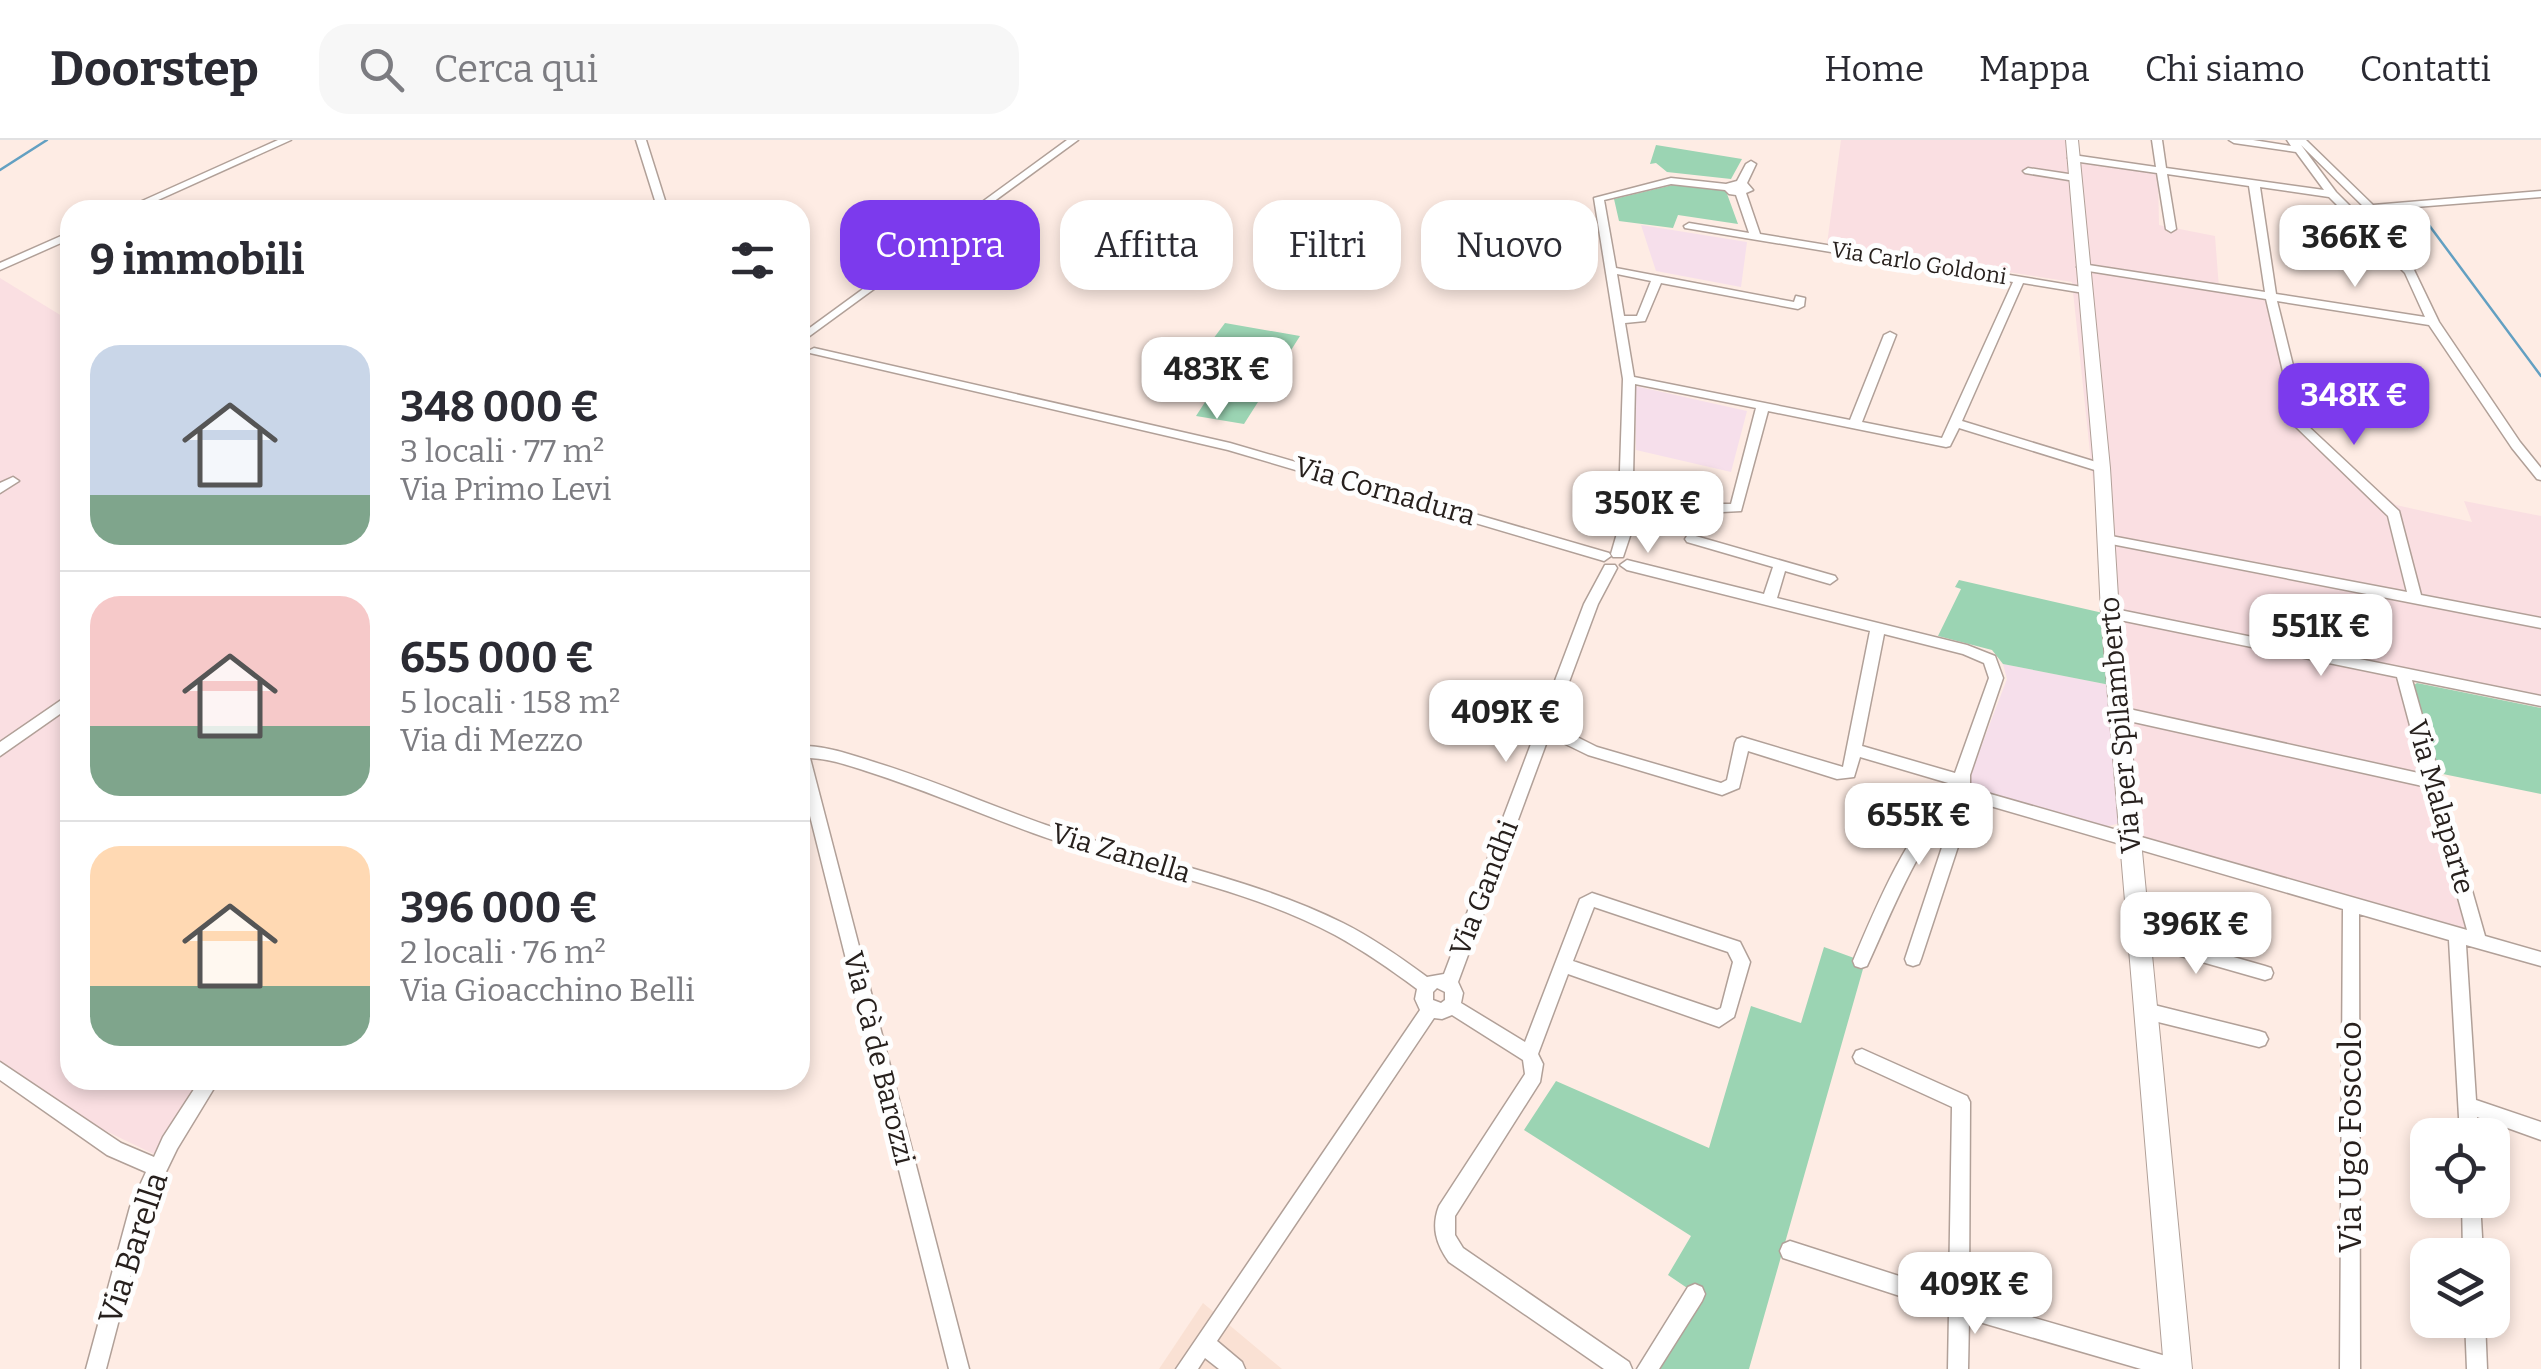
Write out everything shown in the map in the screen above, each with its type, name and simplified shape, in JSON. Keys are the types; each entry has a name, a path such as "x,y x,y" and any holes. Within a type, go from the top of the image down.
{"main road":[{"name":"Via per Spilamberto","path":"2072,149 2177,1369"}],"street":[{"path":"151,200 286,140"},
{"path":"641,140 660,200"},
{"path":"810,333 1073,140"},
{"path":"2157,140 2171,229"},
{"path":"2234,140 2298,143 2370,208 2407,255 2410,272 2433,322 2516,446 2541,476"},
{"path":"2298,143 2332,194 2410,272"},
{"path":"2072,149 2162,170 2332,194"},
{"path":"1751,164 1736,188 1754,236"},
{"path":"2028,171 2075,178"},
{"name":"Via Gandhi","path":"1448,984 1592,604 1615,561 1625,530 1629,379 1599,198 1662,182 1736,188"},
{"path":"2254,183 2271,298 2302,426 2394,514 2415,598"},
{"path":"2370,208 2541,194"},
{"name":"Via Carlo Goldoni","path":"1688,226 2084,290"},
{"path":"0,268 60,240"},
{"path":"2082,267 2433,322"},
{"path":"1612,270 1798,306 1800,298"},
{"path":"1621,320 1641,319 1657,279"},
{"path":"1629,379 1942,444 1958,424 2020,279"},
{"path":"1854,426 1890,334"},
{"name":"Via Cornadura","path":"814,350 1230,447 1615,561 1984,656 1994,666 1996,678 1964,787"},
{"path":"1626,480 1716,507 1736,508 1763,406"},
{"path":"1958,424 2102,468"},
{"path":"0,489 13,481"},
{"path":"1692,538 1830,579"},
{"path":"2106,539 2541,623"},
{"path":"1769,601 1780,565"},
{"path":"2110,613 2541,701"},
{"path":"1544,728 1592,751 1722,790 1734,784 1742,743 1837,774 1853,770 1878,628"},
{"name":"Via Malaparte","path":"2404,674 2478,941"},
{"path":"0,750 60,706"},
{"path":"2120,714 2433,782"},
{"path":"1854,749 2131,842 2541,959"},
{"name":"Via Zanella","path":"810,751 890,772 1040,829 1282,902 1347,932 1426,986"},
{"name":"Via Cà de Barozzi","path":"810,785 958,1369"},
{"path":"1914,959 1964,787"},
{"path":"1861,961 1917,850 1949,798 1964,787"},
{"path":"1562,965 1718,1018 1728,1012 1742,962 1734,947 1597,900 1586,904 1562,965 1529,1054 1534,1076 1446,1213 1444,1234 1456,1255 1622,1369"},
{"name":"Via Ugo Foscolo","path":"2350,906 2350,1369"},
{"path":"2458,936 2468,1118"},
{"path":"2140,937 2264,973"},
{"path":"1448,984 1456,997 1452,1006 1442,1010 1431,1008 1424,1000 1426,986 1448,984"},
{"path":"1452,1006 1529,1054"},
{"path":"1186,1369 1431,1008"},
{"path":"2146,1011 2260,1040"},
{"path":"1862,1057 1961,1102 1958,1369"},
{"path":"0,1070 114,1149 157,1167"},
{"name":"Via Barella","path":"96,1369 136,1220 157,1167 204,1090"},
{"path":"2468,1104 2541,1131"},
{"path":"1790,1251 1958,1306 2177,1369"},
{"path":"1647,1369 1695,1294"},
{"path":"2476,1338 2477,1369"},
{"path":"1204,1344 1235,1369"}],"shaded area":[{"path":"1841,140 2073,140 2075,157 2158,170 2159,225 2215,236 2219,288 2265,299 2301,416 2330,448 2396,505 2472,522 2464,501 2541,516 2541,706 2411,681 2482,933 2131,841 2072,282 1827,244"},
{"path":"1641,225 1747,242 1741,287 1656,271"},
{"path":"0,278 60,315 60,1090 209,1090 164,1159 0,1080"},
{"path":"1635,386 1747,411 1731,472 1636,450"},
{"path":"2003,664 2110,685 2121,823 2104,827 1970,785 1968,781 2007,679"},
{"path":"1203,1303 1282,1369 1159,1369"}],"green space":[{"path":"1656,145 1742,159 1731,179 1667,172 1656,163 1650,164"},
{"path":"1677,184 1726,191 1738,224 1678,215 1673,228 1619,221 1614,199"},
{"path":"1225,323 1300,336 1244,424 1196,416 1231,362 1201,355"},
{"path":"1959,580 2103,613 2110,685 2003,664 1992,650 1938,636 1961,589 1955,587"},
{"path":"2414,685 2541,708 2541,794 2438,773"},
{"path":"1824,947 1865,962 1749,1369 1659,1369 1702,1298 1668,1275 1691,1236 1524,1130 1556,1081 1709,1148 1751,1006 1801,1023"}],"waterway":[{"path":"0,170 47,140"},
{"path":"2386,211 2420,213 2541,376"}]}
